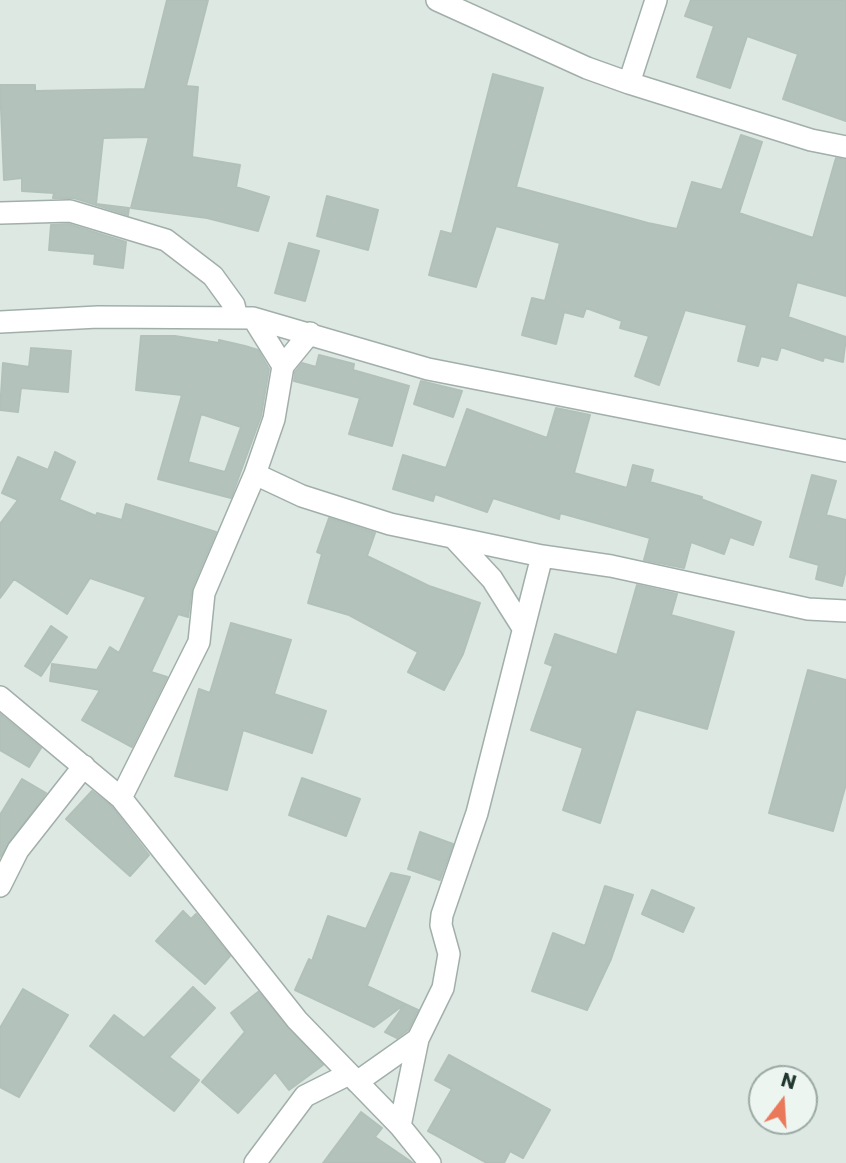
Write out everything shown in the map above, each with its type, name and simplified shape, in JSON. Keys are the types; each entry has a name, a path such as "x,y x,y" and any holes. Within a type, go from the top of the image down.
{"street":[{"path":"437,0 587,68 811,141 846,148"},
{"path":"629,83 656,0"},
{"path":"0,213 70,211 166,240 213,276 283,366"},
{"path":"0,322 98,317 245,318 310,332 428,369 846,452"},
{"path":"121,798 199,642 204,593 255,474 274,419 283,366 310,332"},
{"path":"255,474 302,496 390,524 542,556 611,566 808,608 846,611"},
{"path":"454,538 492,579 523,628"},
{"path":"400,1126 418,1039 443,988 449,954 441,925 442,915 477,813 542,556"},
{"path":"0,698 121,798 297,1020 400,1126 430,1163"},
{"path":"0,886 18,850 84,766"},
{"path":"255,1163 305,1096 353,1078 418,1039"}],"building":[{"path":"167,0 208,0 186,86 198,87 192,157 240,165 236,187 269,197 258,231 207,218 131,208 149,137 103,138 96,204 129,208 128,215 74,198 53,198 54,193 22,191 22,178 4,180 0,85 35,85 35,91 145,89"},
{"path":"691,0 846,0 846,121 783,99 798,54 747,36 730,88 697,77 714,26 685,16"},
{"path":"493,74 543,88 516,187 648,223 677,229 692,182 722,190 741,135 762,142 739,213 813,238 836,158 846,160 846,296 797,282 788,317 846,337 843,362 824,357 823,361 781,347 777,360 761,356 758,366 738,361 747,325 685,310 659,385 635,376 649,336 620,328 622,321 586,308 583,317 564,312 556,344 522,335 532,298 545,301 560,243 496,226 476,287 429,275 441,231 452,234"},
{"path":"327,196 378,210 368,250 317,236"},
{"path":"68,224 126,242 123,268 94,264 95,254 49,250 51,225"},
{"path":"289,243 319,251 305,301 275,293"},
{"path":"141,336 175,336 219,343 219,340 258,350 269,369 261,416 231,498 158,479 182,395 136,390","holes":["201,414 241,427 225,472 188,462"]},
{"path":"31,348 71,351 68,392 21,388 18,412 0,410 3,363 29,367"},
{"path":"319,355 354,364 353,370 409,386 392,446 349,434 360,398 294,381 295,372 302,363 316,367"},
{"path":"421,381 462,391 453,417 414,404"},
{"path":"556,408 590,415 574,473 627,488 633,465 653,470 650,482 702,497 701,499 761,522 753,545 730,537 724,554 691,542 684,568 644,560 650,538 560,513 559,519 493,498 487,512 435,494 433,501 393,489 403,455 446,468 467,409 547,438"},
{"path":"55,452 75,462 59,500 96,516 97,513 122,520 126,504 216,532 192,588 188,617 178,614 151,672 167,677 132,747 82,720 100,690 50,681 52,664 97,670 110,647 119,653 146,597 90,578 67,614 14,579 0,598 0,524 18,500 2,493 18,457 48,470"},
{"path":"812,475 836,481 826,515 846,520 846,570 842,586 816,579 819,565 790,557"},
{"path":"329,518 375,533 367,556 429,586 480,603 463,654 444,690 408,672 418,652 349,615 308,603 322,554 317,552"},
{"path":"637,585 677,594 671,615 734,632 707,729 636,709 600,823 563,810 583,748 531,730 553,666 545,663 555,634 617,655"},
{"path":"231,623 291,640 274,694 326,711 312,753 243,730 227,790 175,776 199,689 210,693"},
{"path":"51,626 67,637 41,676 25,666"},
{"path":"808,670 846,680 846,784 833,831 769,813"},
{"path":"0,714 41,748 29,767 0,750"},
{"path":"302,778 360,799 346,836 289,815"},
{"path":"22,779 46,793 0,857 0,815"},
{"path":"92,791 112,807 149,855 130,876 66,819"},
{"path":"420,832 453,844 440,880 408,869"},
{"path":"391,873 410,877 367,986 405,1004 374,1027 295,990 309,959 312,961 328,916 366,929"},
{"path":"605,886 633,895 611,959 587,1010 532,991 553,933 585,946"},
{"path":"652,890 694,908 683,932 642,914"},
{"path":"183,911 191,919 196,914 230,956 205,984 156,941"},
{"path":"193,987 215,1008 169,1057 199,1080 174,1111 90,1046 114,1015 144,1038"},
{"path":"23,989 68,1015 19,1097 0,1087 0,1028"},
{"path":"258,992 323,1065 289,1090 275,1072 238,1113 202,1082 245,1032 231,1013"},
{"path":"405,1004 418,1010 408,1030 397,1038 385,1032"},
{"path":"449,1055 550,1110 523,1158 510,1151 504,1163 487,1163 428,1131 452,1089 435,1080"},
{"path":"361,1112 382,1128 375,1137 413,1163 323,1163"}]}
